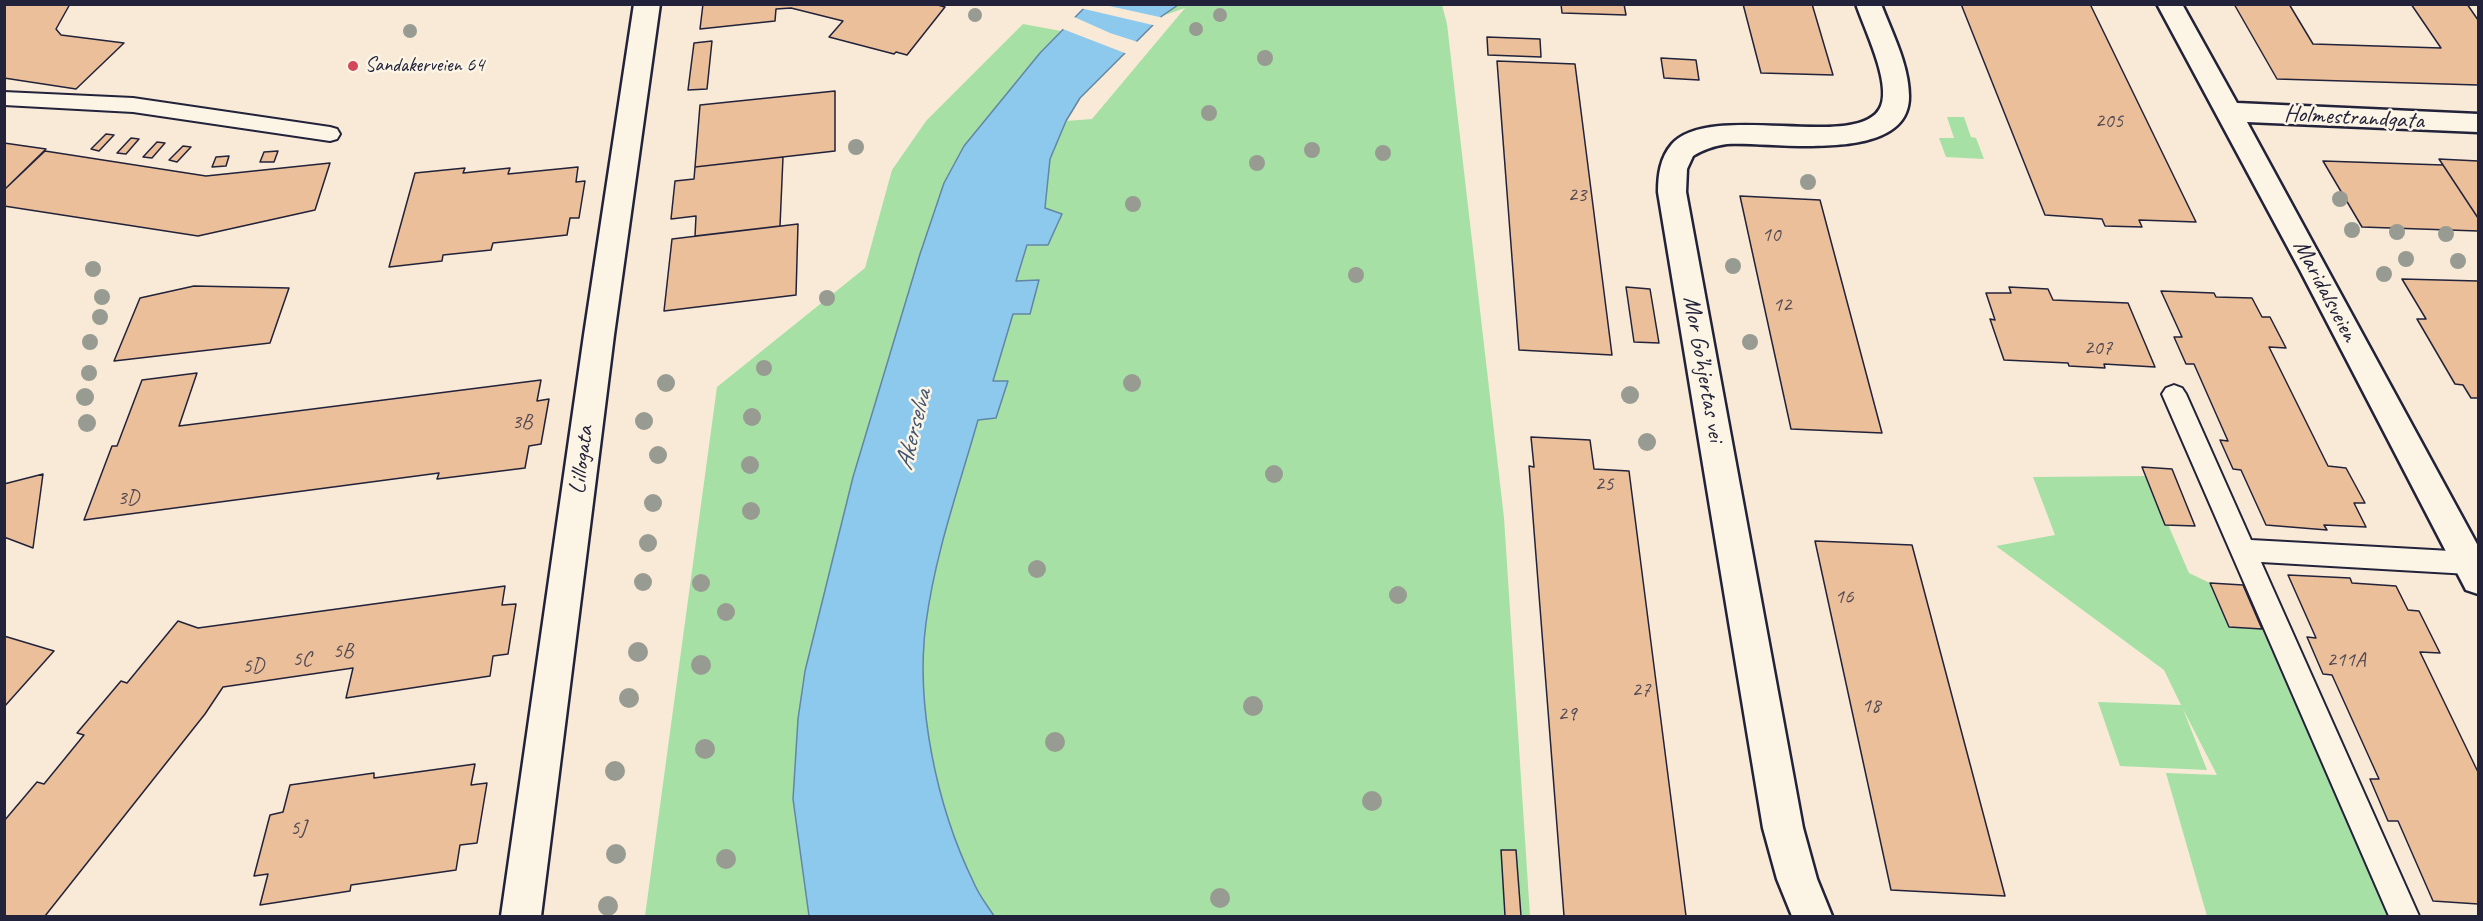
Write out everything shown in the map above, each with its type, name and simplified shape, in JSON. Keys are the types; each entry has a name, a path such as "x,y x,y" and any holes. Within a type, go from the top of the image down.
{"street":[{"name":"Lillogata","path":"521,916 598,336 647,4"},
{"name":"Mor Go’hjertas vei","path":"1812,916 1797,879 1783,828 1672,192 1672,171 1684,148 1704,139 1731,136 1838,136 1861,133 1887,121 1894,111 1895,84 1868,4"},
{"name":"Maridalsveien","path":"2169,4 2315,270 2474,571"},
{"name":"Holmestrandgata","path":"2229,112 2478,123"}],"lane":[{"path":"4,98 133,105 330,134"},
{"path":"2174,394 2404,916"},
{"path":"2243,550 2474,571"}],"green space":[{"path":"1178,4 1442,5 1447,24 1504,518 1530,916 994,916 977,890 960,853 949,822 932,755 924,687 923,654 926,623 941,546 978,419 996,418 1007,381 992,382 1013,314 1030,313 1016,281 1028,244 1061,214 1045,208 1050,159 1066,121 1092,119 1185,8 1162,16"},
{"path":"1023,24 1061,31 1040,53 964,146 944,183 853,477 805,671 798,719 793,799 809,916 645,916 717,387 865,268 892,170 926,121"},
{"path":"1947,117 1964,117 1971,137 1976,138 1984,159 1946,157 1939,138 1954,138"},
{"path":"2147,476 2189,573 2212,584 2230,627 2262,629 2389,916 2207,916 2166,773 2217,775 2183,709 2207,770 2120,766 2098,702 2181,705 2164,670 1996,546 2055,535 2033,477"}],"water":[{"name":"Akerselva","path":"1087,5 1178,5 1162,16 1080,98 1066,121 1050,159 1045,208 1062,214 1048,245 1027,245 1016,281 1039,280 1030,314 1013,314 993,381 1008,381 996,418 978,420 941,546 926,623 923,655 924,688 932,755 939,788 960,852 977,890 994,916 809,916 793,799 798,719 805,671 853,477 920,254 944,183 964,146 1040,53"}],"pier":[{"path":"1083,4 1105,5 1164,18 1157,26 1080,8"},
{"path":"1072,16 1110,33 1141,43 1130,55 1060,28"}],"building":[{"path":"4,4 70,4 56,29 61,35 124,43 76,89 4,78"},
{"path":"703,4 934,4 945,7 907,55 896,52 894,54 829,37 843,21 791,8 776,9 775,21 700,29"},
{"path":"1561,4 1624,4 1626,15 1562,13"},
{"path":"1743,4 1812,4 1833,75 1761,73"},
{"path":"1961,4 2090,4 2196,222 2139,220 2142,227 2105,226 2102,219 2045,215"},
{"path":"2234,4 2289,4 2313,44 2441,48 2411,4 2467,4 2478,20 2478,85 2277,79"},
{"path":"1487,37 1540,39 1541,57 1488,55"},
{"path":"712,41 707,89 688,90 694,43"},
{"path":"1661,58 1696,60 1699,80 1664,78"},
{"path":"1497,61 1575,64 1612,355 1519,350"},
{"path":"835,91 835,151 695,167 700,105"},
{"path":"106,134 114,135 99,151 91,149"},
{"path":"131,138 139,139 126,154 117,153"},
{"path":"157,142 165,143 152,158 143,157"},
{"path":"4,143 46,149 4,190"},
{"path":"183,146 191,147 177,162 169,160"},
{"path":"45,151 206,176 330,163 315,210 198,236 4,206 4,190"},
{"path":"278,151 274,162 260,162 264,152"},
{"path":"229,156 226,166 212,167 216,157"},
{"path":"783,157 780,226 695,236 696,216 671,219 675,181 694,179 695,167"},
{"path":"2439,159 2478,161 2478,218 2443,165"},
{"path":"2323,161 2443,165 2478,218 2478,231 2362,227"},
{"path":"578,167 576,182 585,181 579,218 570,218 567,235 493,243 491,250 443,255 442,261 389,267 415,173 465,168 463,173 510,168 508,174"},
{"path":"1740,196 1820,200 1882,433 1791,429"},
{"path":"798,224 796,295 664,311 672,239"},
{"path":"2402,279 2478,281 2478,398 2471,398 2463,385 2455,384 2417,319 2426,319"},
{"path":"194,286 289,288 270,343 114,361 140,298"},
{"path":"1626,287 1650,289 1659,343 1634,342"},
{"path":"2009,287 2048,289 2053,300 2128,303 2155,367 2104,364 2105,368 2069,366 2068,363 2004,360 1990,319 1995,320 1986,293 2011,293"},
{"path":"2161,291 2214,293 2216,297 2252,298 2262,317 2270,317 2286,348 2269,347 2328,466 2346,468 2365,503 2354,503 2366,527 2324,525 2327,530 2266,525 2241,470 2233,469 2220,440 2228,441 2194,364 2186,364 2174,337 2182,337"},
{"path":"197,373 179,426 541,380 537,401 549,399 541,444 529,446 525,468 437,479 439,473 84,520 112,446 117,446 142,380"},
{"path":"1531,437 1590,440 1594,469 1629,471 1686,916 1564,916 1529,466 1534,467"},
{"path":"2142,467 2172,469 2195,526 2165,525"},
{"path":"43,474 33,548 4,537 4,484"},
{"path":"1815,541 1912,545 2005,896 1891,890"},
{"path":"2288,575 2350,578 2352,583 2396,586 2408,610 2419,611 2440,653 2420,652 2478,772 2478,904 2433,901 2398,821 2388,821 2370,779 2379,779 2332,675 2323,674 2307,637 2316,638"},
{"path":"2210,583 2243,585 2262,629 2229,627"},
{"path":"505,586 502,605 516,604 508,654 493,656 490,676 346,698 353,668 223,687 205,714 45,916 4,916 4,821 37,782 44,784 84,735 77,733 121,681 127,683 178,621 198,628"},
{"path":"4,636 54,651 4,707"},
{"path":"475,764 471,785 487,783 477,843 460,845 456,870 351,885 350,891 260,905 268,874 254,876 270,815 283,812 290,785 374,773 374,778"},
{"path":"1501,850 1516,850 1521,916 1505,916"}],"place":[{"name":"Sandakerveien 64","path":"353,66"}]}
